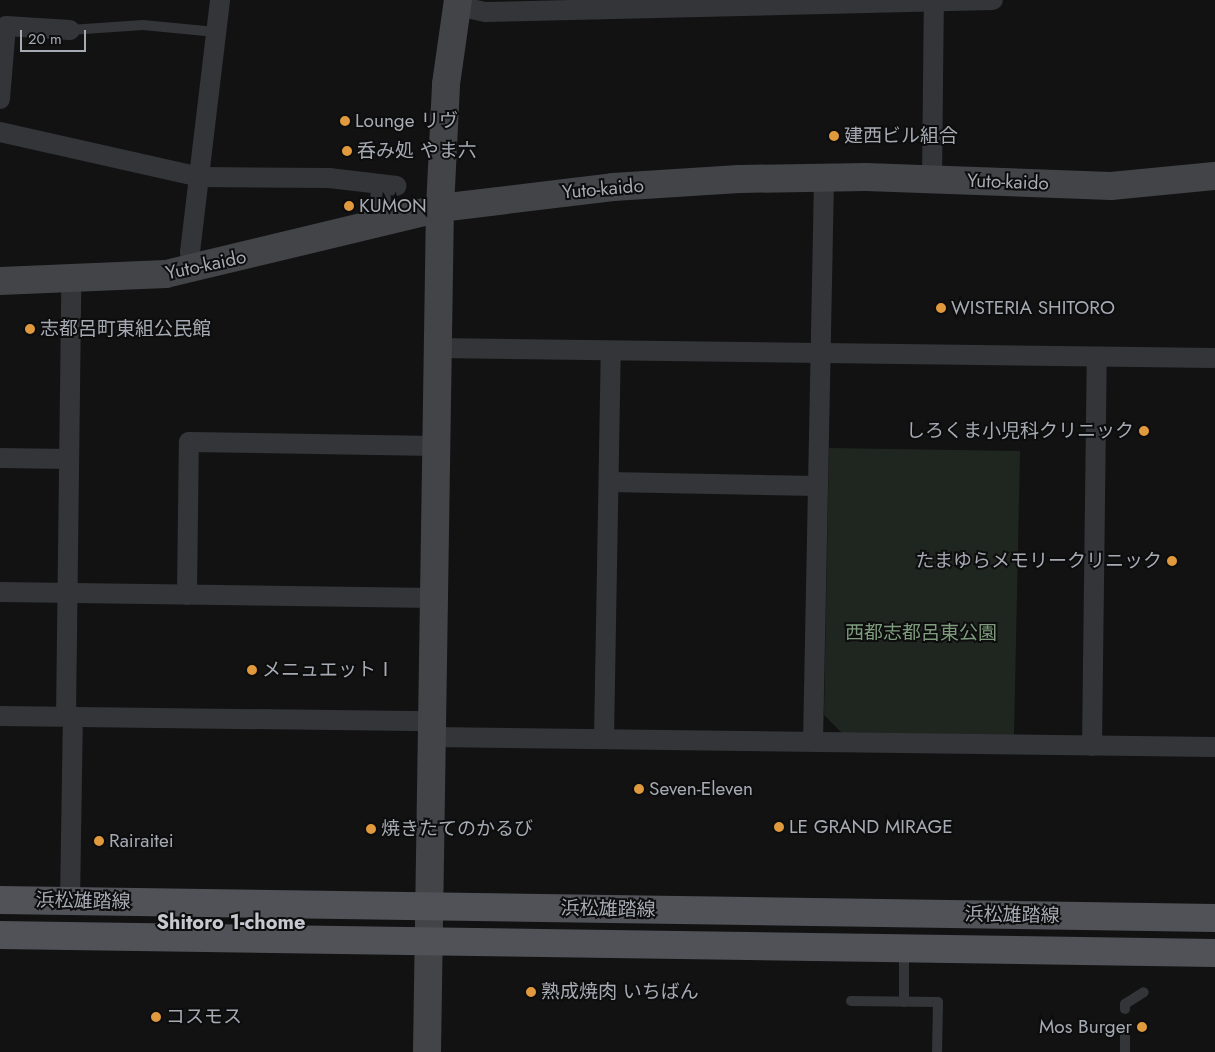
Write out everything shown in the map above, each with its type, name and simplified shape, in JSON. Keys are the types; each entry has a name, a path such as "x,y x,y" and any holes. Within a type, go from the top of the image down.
{"main road":[{"name":"浜松雄踏線","path":"0,900 1215,918"},
{"name":"浜松雄踏線","path":"0,936 1215,953"}],"street":[{"path":"194,269 190,252 220,0"},
{"path":"427,1052 440,208 446,84 457,3 486,12 607,5 993,0"},
{"path":"932,179 934,1"},
{"path":"0,99 6,26 70,30"},
{"path":"0,132 199,177 329,178 388,185 381,206"},
{"name":"Yuto-kaido","path":"0,281 143,277 194,269 440,208 613,187 824,177 1111,186 1215,176"},
{"path":"813,742 824,177"},
{"path":"70,901 67,593 71,279"},
{"path":"438,348 1215,358"},
{"path":"604,739 611,350"},
{"path":"1092,746 1097,357"},
{"path":"187,595 188,442 436,446"},
{"path":"0,458 69,459"},
{"path":"609,482 818,486"},
{"path":"0,592 434,598"},
{"path":"0,716 69,716 432,729 604,739 1215,747"}],"lane":[{"path":"70,30 143,25 216,32"},
{"path":"904,949 904,1002"},
{"path":"1125,1009 1125,1004 1144,992"},
{"path":"851,1001 938,1002 937,1052"},
{"path":"1125,1028 1125,1052"}],"green space":[{"name":"西都志都呂東公園","path":"829,448 1020,451 1014,735 842,733 824,715"}],"place":[{"name":"Lounge リヴ","path":"345,121"},
{"name":"建西ビル組合","path":"834,136"},
{"name":"呑み処 やま六","path":"347,151"},
{"name":"KUMON","path":"349,206"},
{"name":"WISTERIA SHITORO","path":"941,308"},
{"name":"志都呂町東組公民館","path":"30,329"},
{"name":"しろくま小児科クリニック","path":"1144,431"},
{"name":"たまゆらメモリークリニック","path":"1172,561"},
{"name":"メニュエットⅠ","path":"252,670"},
{"name":"Seven-Eleven","path":"639,789"},
{"name":"LE GRAND MIRAGE","path":"779,827"},
{"name":"焼きたてのかるび","path":"371,829"},
{"name":"Rairaitei","path":"99,841"},
{"name":"熟成焼肉 いちばん","path":"531,992"},
{"name":"コスモス","path":"156,1017"},
{"name":"Mos Burger","path":"1142,1027"}],"district":[{"name":"Shitoro 1-chome","path":"231,922"}]}
